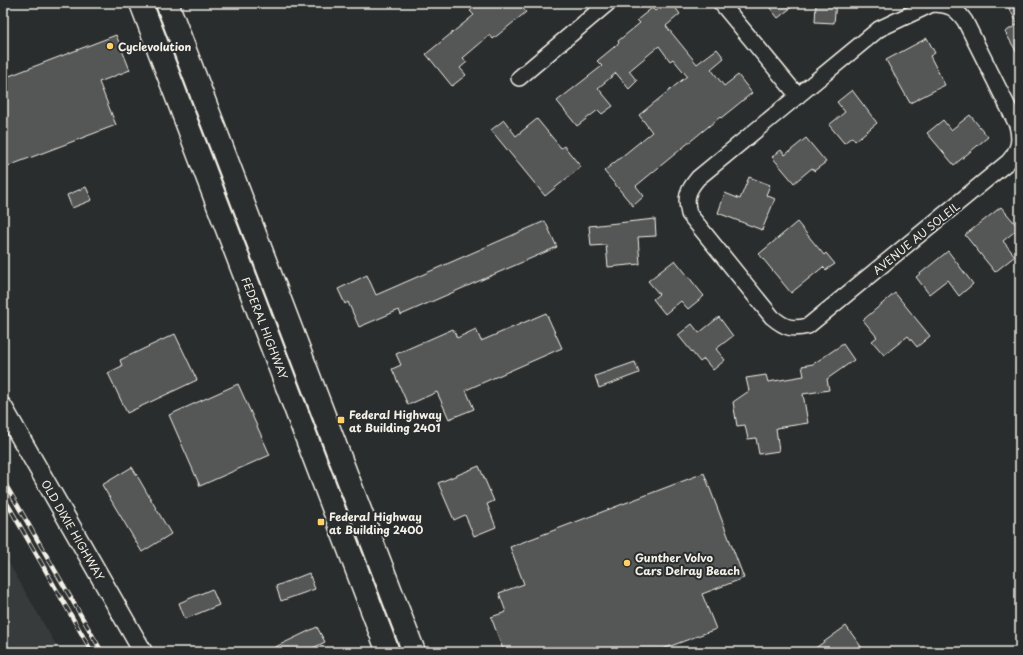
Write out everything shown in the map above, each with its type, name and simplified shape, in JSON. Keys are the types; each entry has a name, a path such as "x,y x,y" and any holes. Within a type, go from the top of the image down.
{"main road":[{"name":"FEDERAL HIGHWAY","path":"141,3 388,652"},
{"path":"167,3 411,644"},
{"path":"351,554 366,572 388,624 411,644"}],"street":[{"path":"520,78 608,3"},
{"path":"721,3 798,96"},
{"name":"AVENUE AU SOLEIL","path":"932,4 942,4 951,7 959,13 965,21 1017,125 1020,135 1019,145 1015,155 1008,162 808,326 798,328 784,325 772,317 689,214 687,205 688,195 698,178 798,96 879,30 932,4"},
{"name":"OLD DIXIE HIGHWAY","path":"3,407 143,652"}],"shaded area":[{"path":"3,553 60,652 3,652"}],"building":[{"path":"479,3 518,3 526,12 493,39 490,35 463,58 467,62 460,68 466,75 452,86 426,54 474,15 470,11"},
{"path":"665,3 672,3 680,14 666,26 697,64 717,49 724,58 711,69 724,86 738,75 752,93 721,118 720,117 636,186 644,196 633,206 604,171 652,132 639,115 687,76 673,59 670,61 659,46 629,71 637,81 629,89 616,73 598,88 613,106 602,114 598,110 577,126 557,101 602,66 597,61 640,23 637,20 652,8 655,11"},
{"path":"766,3 797,3 778,18"},
{"path":"816,3 836,3 834,23 815,22"},
{"path":"1006,3 1020,3 1020,58 1005,32 1018,24"},
{"path":"116,35 130,70 99,82 116,125 3,168 3,92 8,90 4,78"},
{"path":"927,38 935,53 930,56 945,85 910,103 886,60"},
{"path":"852,90 877,123 855,141 852,137 844,143 829,125 845,112 837,102"},
{"path":"970,115 988,137 954,165 927,133 943,120 951,130"},
{"path":"537,119 561,148 564,146 581,167 545,196 491,130 504,120 516,136"},
{"path":"806,138 826,162 814,171 812,168 794,183 772,157 781,150 785,155"},
{"path":"749,177 770,185 766,195 775,199 762,230 718,213 725,193 740,199"},
{"path":"86,187 92,200 72,208 67,195"},
{"path":"1001,207 1019,228 1003,241 1015,256 995,272 965,235"},
{"path":"655,219 656,236 638,237 640,264 608,267 606,245 591,246 589,226"},
{"path":"545,221 557,247 401,315 399,310 359,327 348,302 345,304 338,289 367,275 376,295"},
{"path":"797,222 824,255 826,253 835,264 826,270 823,267 791,293 759,254"},
{"path":"948,251 973,284 959,296 947,280 929,294 916,277"},
{"path":"675,260 704,296 688,309 681,301 665,314 653,299 659,294 648,281"},
{"path":"895,293 930,336 917,347 908,336 884,355 872,341 877,337 863,320"},
{"path":"546,313 562,348 466,390 474,409 449,419 437,392 408,405 392,369 401,365 396,354 453,329 457,338 476,329 481,341"},
{"path":"719,317 733,336 716,349 725,360 713,370 704,359 700,362 678,335 692,324 699,333"},
{"path":"175,334 197,380 127,413 108,373 122,366 120,360"},
{"path":"843,344 854,360 827,379 829,390 803,394 808,423 776,428 779,451 759,454 756,438 748,439 745,425 737,426 733,402 749,391 746,378 766,375 768,382 804,376 802,366 813,364"},
{"path":"635,362 639,373 599,388 595,376"},
{"path":"238,384 270,455 200,486 169,415"},
{"path":"479,466 494,501 487,504 496,527 474,536 465,515 454,520 438,483"},
{"path":"132,467 171,534 142,552 102,485"},
{"name":"Gunther Volvo Cars Delray Beach","path":"704,473 744,578 702,594 716,629 655,652 504,652 491,617 506,612 499,593 524,584 510,547"},
{"path":"309,573 315,589 281,601 276,586"},
{"path":"212,589 219,605 185,619 179,603"},
{"path":"846,626 865,652 810,652"},
{"path":"317,627 325,642 305,652 265,652"}],"railway":[{"path":"3,480 102,652"},
{"path":"3,496 92,652"}],"place":[{"name":"Cyclevolution","path":"110,46"},
{"name":"Federal Highway at Building 2401","path":"341,420"},
{"name":"Federal Highway at Building 2400","path":"321,522"},
{"name":"Gunther Volvo Cars Delray Beach","path":"627,563"}]}
